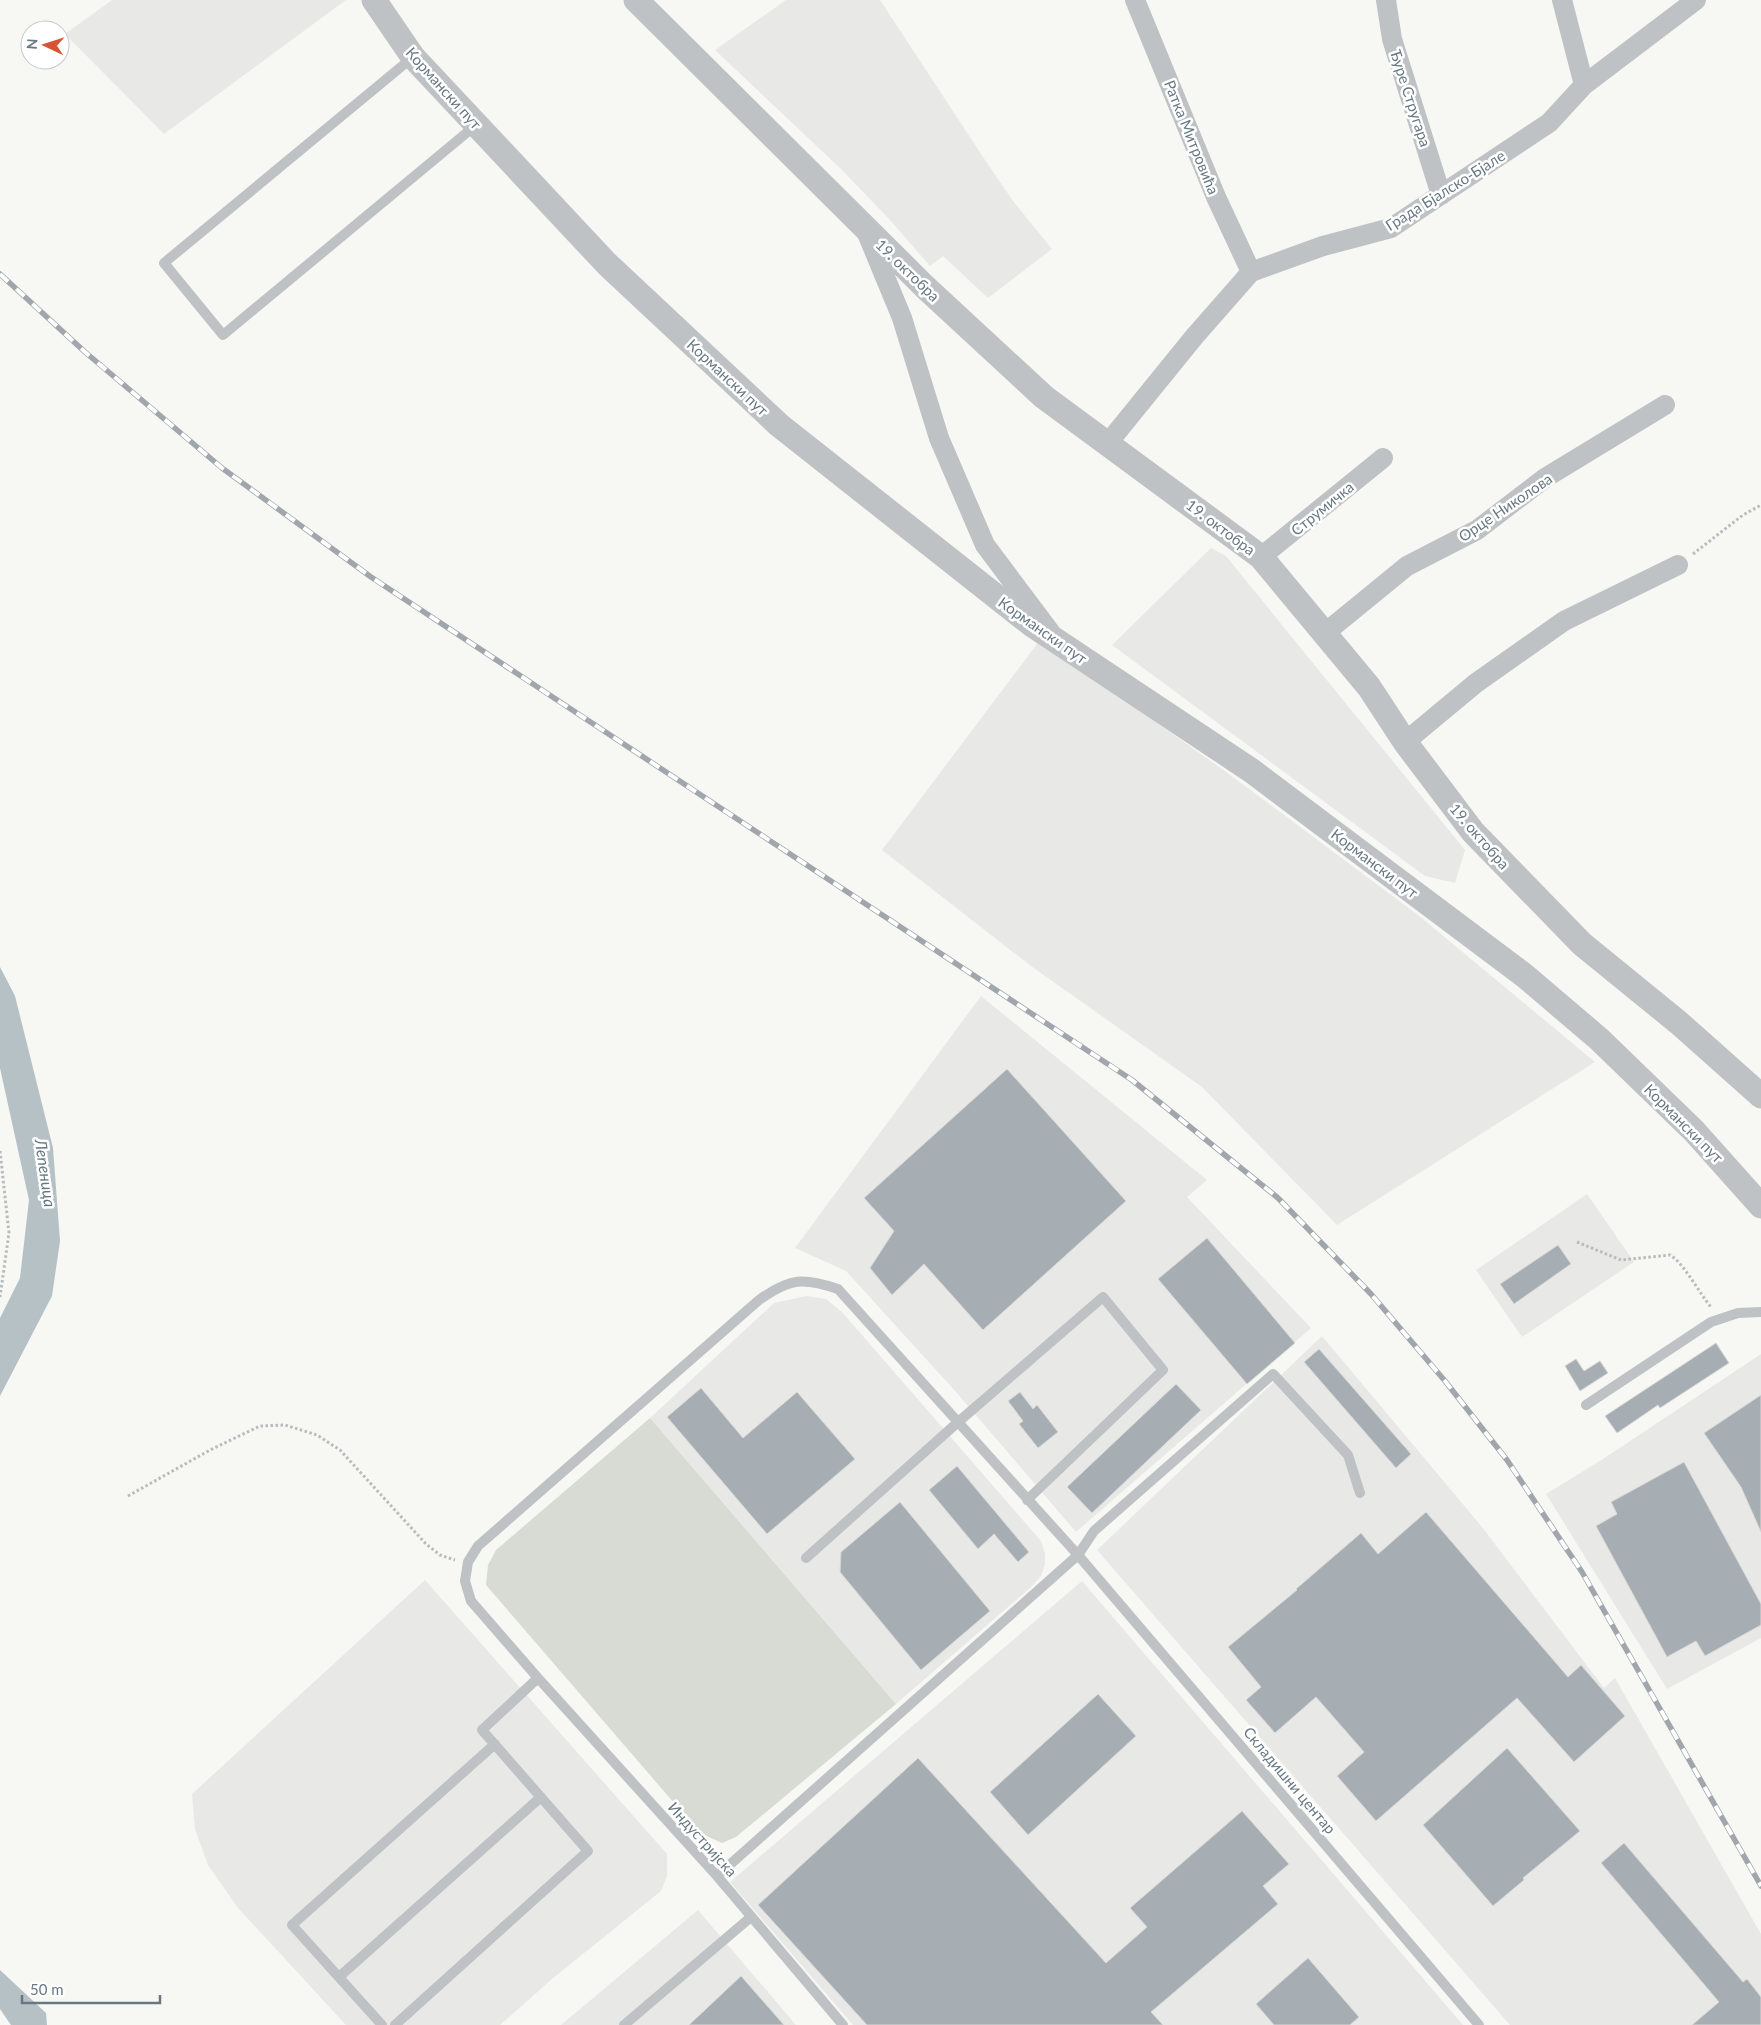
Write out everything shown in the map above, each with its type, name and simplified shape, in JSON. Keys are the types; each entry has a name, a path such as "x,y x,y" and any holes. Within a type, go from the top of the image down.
{"street":[{"name":"Кормански пут","path":"374,0 413,57 606,264 780,425 1031,624 1252,771 1526,976 1598,1039 1688,1125 1761,1206"},
{"name":"19. октобра","path":"636,0 865,229 1044,397 1261,557 1369,687 1406,742 1473,832 1582,944 1679,1022 1761,1096"},
{"name":"Ратка Митровића","path":"1135,0 1216,197 1251,272"},
{"name":"Ђуре Стругара","path":"1386,0 1392,39 1441,195"},
{"path":"1562,0 1584,85"},
{"name":"Града Бјалско-Бјале","path":"1108,444 1194,337 1251,272 1323,246 1391,228 1548,123 1584,85 1696,0"},
{"path":"865,229 902,318 939,438 985,545 1058,642"},
{"name":"Орце Николова","path":"1325,633 1407,566 1477,530 1545,478 1666,405"},
{"name":"Струмичка","path":"1261,557 1383,458"},
{"path":"1406,742 1476,683 1564,621 1678,565"}],"lane":[{"path":"413,57 164,264 223,335 476,124"},
{"name":"Складишни центар","path":"468,1562 478,1546 775,1288 792,1282 807,1280 838,1289 1078,1555 1479,2025"},
{"path":"806,1558 957,1423 1104,1297 1163,1370 1027,1500"},
{"path":"1586,1405 1711,1322 1738,1313 1761,1312"},
{"path":"717,1876 1078,1555 1094,1531 1273,1374 1348,1455 1360,1492"},
{"name":"Индустријска","path":"468,1562 465,1581 471,1601 717,1876 843,2025"},
{"path":"395,2025 588,1851 482,1730 538,1678"},
{"path":"382,2025 292,1925 495,1744"},
{"path":"339,1977 540,1797"},
{"path":"624,2025 751,1917"}],"path":[{"path":"1678,565 1742,515 1761,505"},
{"path":"0,1151 9,1233 0,1297"},
{"path":"1577,1242 1621,1260 1670,1255 1676,1259 1716,1313 1726,1318"},
{"path":"128,1496 210,1450 260,1426 285,1425 317,1435 340,1450 433,1550 449,1559 468,1562"}],"shaded area":[{"path":"112,0 346,0 164,134 70,39 70,30"},
{"path":"786,0 880,0 1013,201 1052,249 988,298 943,256 930,266 890,220 841,169 715,50"},
{"path":"1211,548 1226,556 1465,850 1455,883 1425,876 1112,645"},
{"path":"1040,640 1229,774 1418,915 1595,1062 1337,1225 1202,1087 1031,966 882,850"},
{"path":"981,996 1207,1180 1187,1197 1311,1328 1076,1532 956,1392 846,1271 795,1248"},
{"path":"1587,1194 1634,1262 1522,1337 1476,1270"},
{"path":"806,1296 826,1299 842,1312 1041,1541 1045,1553 1045,1564 1041,1576 1031,1587 896,1704 650,1418 774,1303"},
{"path":"1322,1336 1482,1527 1604,1688 1615,1678 1761,1934 1761,2025 1510,2025 1097,1550"},
{"path":"1761,1354 1761,1638 1667,1689 1546,1494 1603,1459"},
{"path":"650,1418 896,1704 736,1837 722,1843 700,1833 486,1585 488,1565 496,1550"},
{"path":"425,1580 667,1854 667,1876 661,1891 552,1979 500,2025 346,2025 238,1908 208,1865 195,1829 192,1794"},
{"path":"1082,1581 1463,2025 853,2025 730,1882"},
{"path":"698,1910 796,2025 561,2025"}],"water":[{"name":"Лепеница","path":"0,967 15,996 53,1148 60,1241 52,1296 0,1396 0,1318 20,1278 29,1200 0,1068"},
{"path":"0,1970 46,2013 47,2025 11,2025 0,2009"}],"building":[{"path":"1007,1069 1126,1201 983,1330 924,1264 892,1295 870,1268 894,1231 864,1198"},
{"path":"1207,1238 1295,1343 1247,1384 1158,1279"},
{"path":"1558,1245 1571,1264 1514,1304 1500,1284"},
{"path":"1716,1343 1729,1363 1660,1408 1658,1405 1617,1433 1605,1416"},
{"path":"1319,1349 1411,1454 1396,1468 1304,1362"},
{"path":"1576,1359 1584,1371 1600,1361 1608,1373 1580,1391 1565,1366"},
{"path":"1176,1384 1201,1410 1092,1513 1067,1487"},
{"path":"701,1388 743,1438 797,1392 855,1459 767,1534 667,1417"},
{"path":"1020,1392 1033,1409 1037,1405 1058,1432 1038,1448 1019,1424 1023,1421 1008,1401"},
{"path":"1761,1395 1761,1532 1741,1487 1704,1433"},
{"path":"1684,1462 1761,1604 1761,1625 1705,1656 1696,1641 1667,1657 1596,1526 1617,1514 1611,1502"},
{"path":"957,1466 1029,1552 1018,1562 994,1534 978,1549 929,1490"},
{"path":"900,1502 990,1611 921,1670 840,1572 841,1552"},
{"path":"1426,1512 1568,1677 1581,1665 1625,1716 1574,1762 1517,1698 1376,1821 1337,1776 1364,1752 1316,1697 1275,1733 1246,1700 1261,1687 1228,1647 1297,1590 1361,1533 1378,1554"},
{"path":"1098,1694 1136,1736 1028,1835 990,1792"},
{"path":"1507,1748 1580,1831 1523,1878 1524,1880 1493,1906 1423,1825"},
{"path":"918,1758 1106,1963 1147,1927 1130,1908 1242,1811 1289,1864 1263,1886 1278,1904 1151,2012 1163,2025 867,2025 758,1905"},
{"path":"1624,1843 1743,1982 1747,1979 1761,1997 1761,2025 1692,2025 1719,2002 1601,1863"},
{"path":"1308,1958 1359,2017 1350,2025 1274,2025 1256,2004"},
{"path":"741,1976 784,2025 689,2025"}],"railway":[{"path":"0,274 85,352 222,468 371,577 1132,1080 1278,1198 1371,1294 1445,1381 1507,1460 1582,1572 1761,1886"}]}
